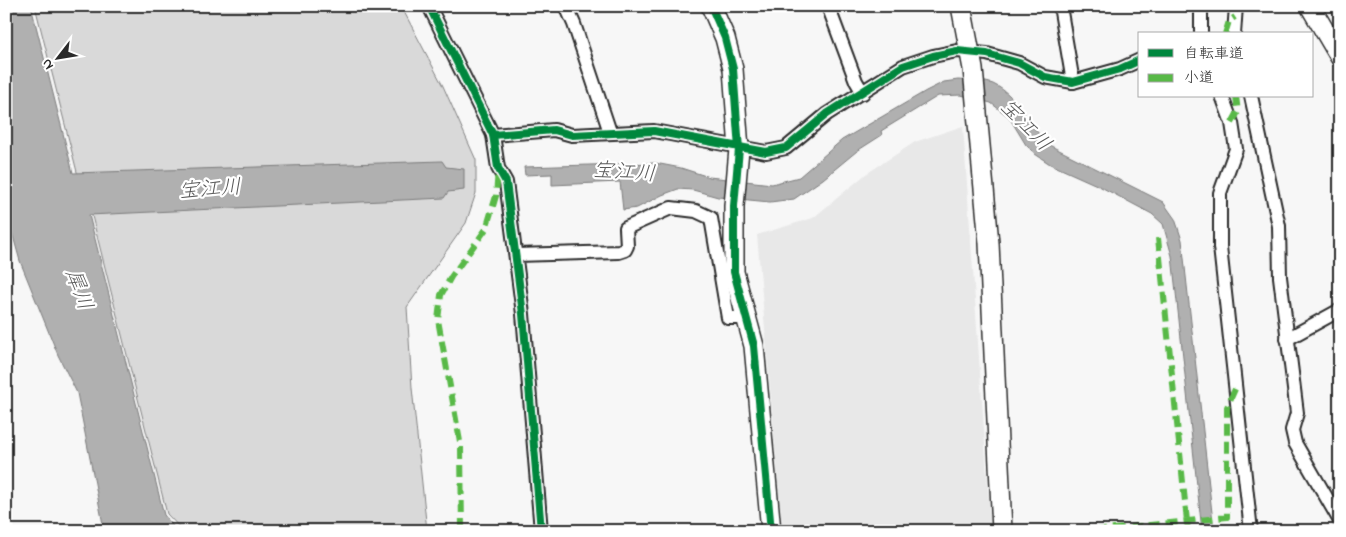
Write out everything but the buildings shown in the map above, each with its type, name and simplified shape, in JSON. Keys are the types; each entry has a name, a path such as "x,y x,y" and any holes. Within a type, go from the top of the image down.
{"street":[{"path":"429,6 493,134 498,168 506,182 524,314 541,531"},
{"path":"566,6 574,24 610,132"},
{"path":"711,6 725,38 733,69 738,154 734,206 734,272 754,346 771,531"},
{"path":"828,6 856,81 863,93"},
{"path":"961,6 971,60 989,243 1002,531"},
{"path":"1060,6 1073,82"},
{"path":"1201,6 1201,32"},
{"path":"1234,32 1236,6"},
{"path":"1310,6 1340,56"},
{"path":"493,134 554,130 572,135 654,131 738,154 766,152 786,148 827,114 903,66 933,56 957,51 971,60 1019,63 1045,77 1073,82 1120,69 1138,61"},
{"path":"1223,98 1232,123 1236,149 1220,193 1220,247 1250,531"},
{"path":"1251,98 1279,226 1280,277 1296,404 1292,430 1295,443 1340,521"},
{"path":"516,255 619,252 625,250 627,246 626,228 632,224 648,220 672,208 696,210 711,218 714,228 718,268 728,318 747,318"},
{"path":"1287,339 1340,310"}],"shaded area":[{"path":"35,6 401,6 443,86 476,160 476,193 466,223 407,307 412,388 427,531 183,531 167,514 92,216 77,172"},
{"path":"963,126 991,531 782,531 757,235 813,218 866,174 915,142"}],"water":[{"name":"犀川","path":"6,6 31,6 73,173 442,161 446,167 464,169 464,190 448,192 444,198 89,215 164,515 177,531 102,531 103,524 77,393 58,355 20,261 6,211"},
{"name":"宝江川","path":"958,80 989,83 1003,90 1018,105 1036,131 1051,146 1163,202 1175,219 1182,240 1214,531 1202,531 1172,256 1163,224 1152,214 1099,186 1050,164 1035,154 1026,145 1009,117 991,103 961,95 938,96 881,131 882,135 857,151 823,179 794,199 770,202 718,197 693,190 678,189 637,208 623,210 620,182 552,185 552,174 525,175 524,167 655,163 681,168 709,177 772,184 799,177 842,140 926,91 944,82"}],"marked path":[{"path":"1226,32 1229,21 1235,17"},
{"path":"1232,123 1238,112 1236,98"},
{"path":"462,531 461,447 438,320 441,295 451,277 486,229 496,196 498,170"},
{"path":"1158,238 1188,531"},
{"path":"1094,531 1227,517 1227,407 1235,389"}],"cycle path":[{"path":"429,6 493,135 498,168 506,182 523,314 541,531"},
{"path":"711,6 725,38 733,69 739,149 734,206 734,272 754,346 771,531"},
{"path":"493,135 554,130 572,135 654,131 766,152 786,148 827,114 903,66 933,56 957,51 987,54 1019,63 1045,77 1073,82 1120,69 1138,61"}]}
